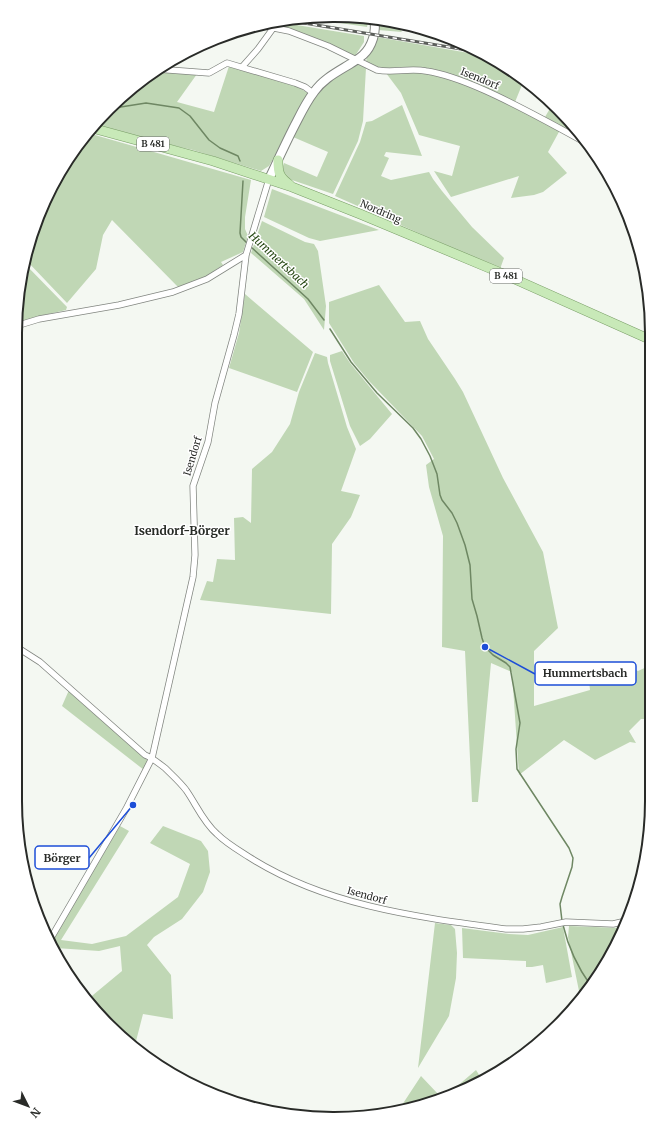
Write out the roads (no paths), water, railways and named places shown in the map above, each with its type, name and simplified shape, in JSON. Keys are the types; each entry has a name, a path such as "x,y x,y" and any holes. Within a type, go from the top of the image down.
{"main road":[{"name":"Nordring","path":"98,130 213,161 292,187 501,273 645,337"},
{"path":"278,160 280,175 292,187"}],"street":[{"name":"Isendorf","path":"53,935 126,809 152,758 193,577 195,555 194,486 208,442 215,403 239,314 247,252 269,179 313,93 328,77 364,55 372,42 375,25"},
{"path":"242,67 258,49 273,28"},
{"path":"276,28 295,33 328,46 357,60"},
{"name":"Isendorf","path":"357,60 377,70 426,71 469,83 532,112 575,137"},
{"path":"167,70 209,73 227,63 295,83 305,87 313,93"},
{"path":"22,324 39,319 119,305 173,292 206,279 247,252"},
{"name":"Isendorf","path":"22,650 40,662 145,756 152,758 179,781 216,834 261,865 282,876 324,894 393,912 506,929 523,930 563,922 620,923"}],"waterway":[{"name":"Hummertsbach","path":"119,107 146,103 179,108 190,116 209,140 220,148 238,156 240,161"},
{"name":"Hummertsbach","path":"243,181 240,233 241,237 248,244"},
{"name":"Hummertsbach","path":"251,247 308,299 324,320"},
{"name":"Hummertsbach","path":"330,329 351,362 377,393 413,428 421,439 437,474 442,500 452,513 457,523 470,565 472,599 485,647 493,655 510,667 520,723 516,749 517,769 569,848 573,858 572,867 560,904 562,921"},
{"name":"Hummertsbach","path":"563,925 574,957 588,981"}],"railway":[{"path":"307,24 459,49"}],"place":[{"name":"Hummertsbach","path":"485,647"},
{"name":"Börger","path":"133,805"}],"district":[{"name":"Isendorf-Börger","path":"182,531"}]}
